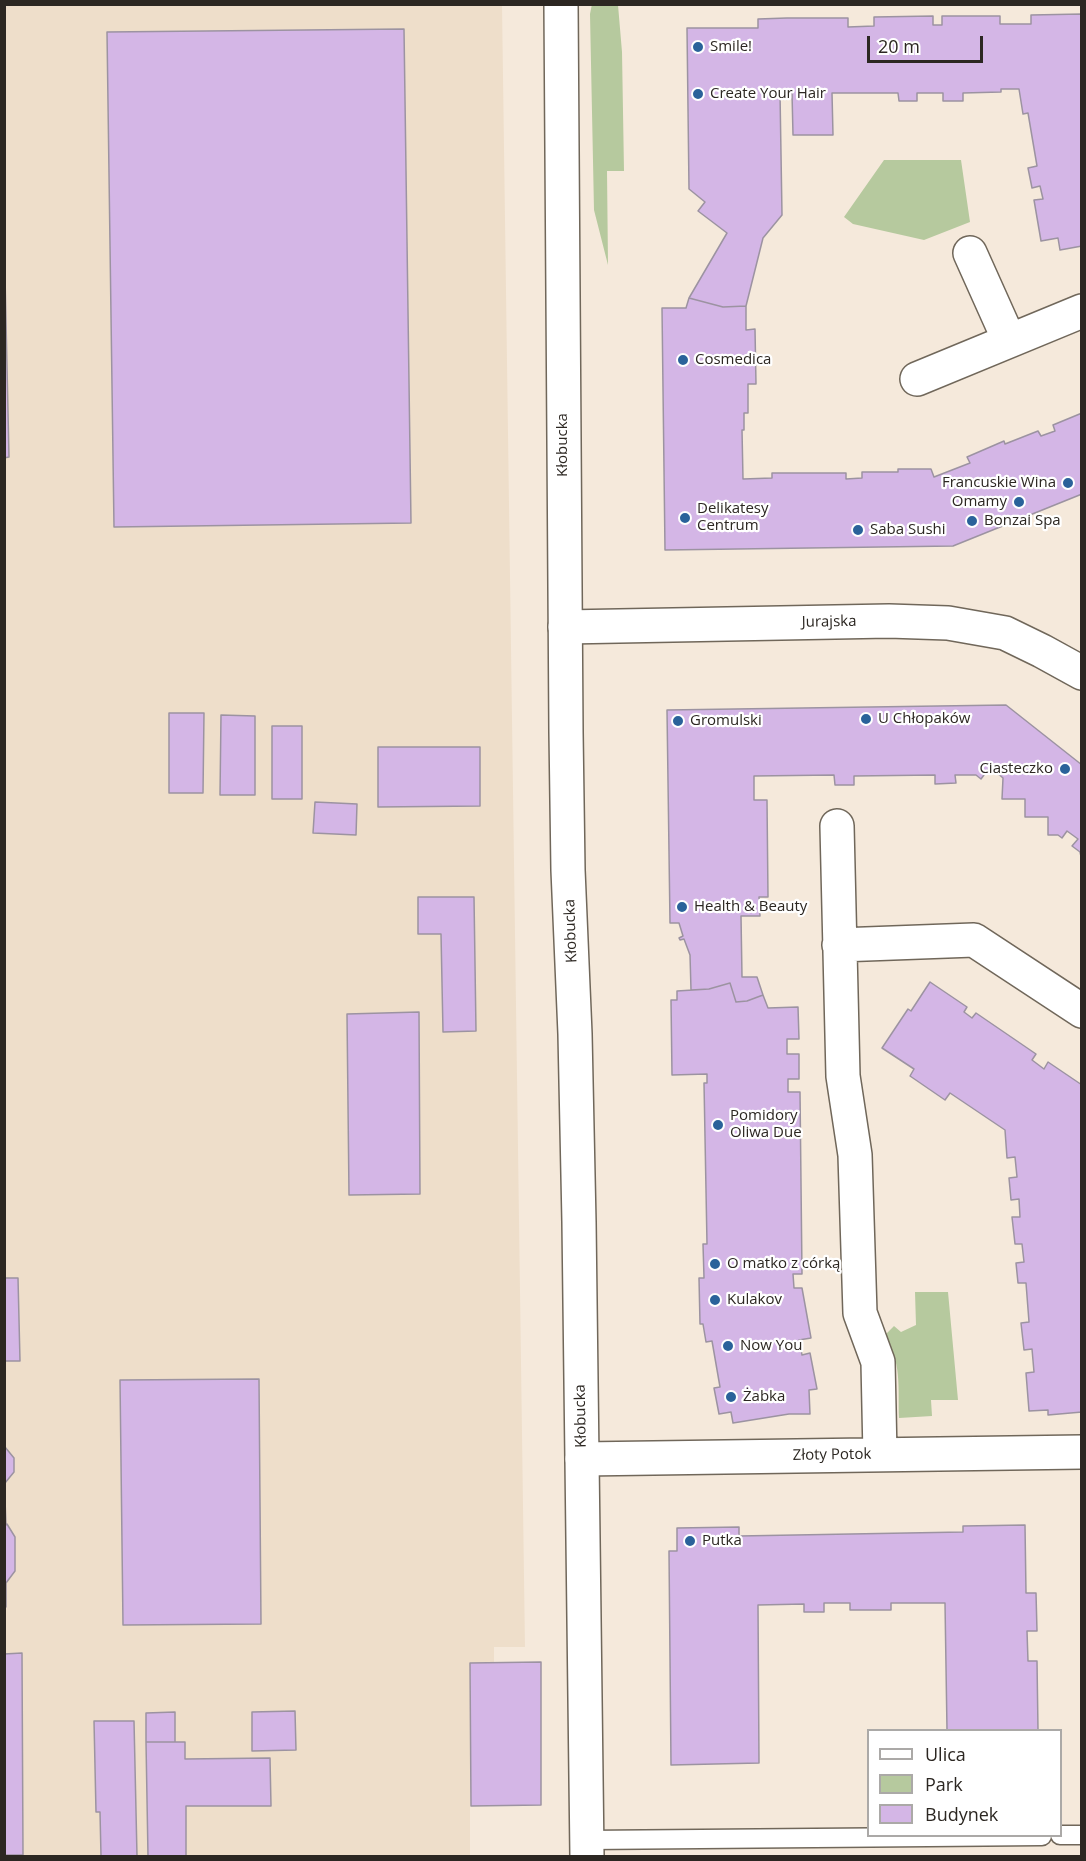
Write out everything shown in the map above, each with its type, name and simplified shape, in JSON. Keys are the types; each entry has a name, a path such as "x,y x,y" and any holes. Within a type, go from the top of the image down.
{"street":[{"name":"Kłobucka","path":"561,4 568,859 575,1034 587,1848"},
{"path":"970,253 1009,340"},
{"path":"917,379 1082,310"},
{"name":"Jurajska","path":"565,627 889,621 948,623 1005,633 1082,673"},
{"path":"837,826 843,1076 855,1155 860,1313 878,1362 880,1455"},
{"path":"839,945 974,940 1082,1011"},
{"name":"Złoty Potok","path":"582,1459 1082,1452"}],"lane":[{"path":"1062,1835 1082,1835"},
{"path":"587,1848 1004,1837"}],"shaded area":[{"path":"5,5 502,5 525,1647 494,1647 494,1663 470,1663 470,1856 5,1856"}],"green space":[{"path":"592,4 618,5 622,52 624,171 607,171 608,265 594,210 590,14"},
{"path":"884,160 961,160 970,222 924,240 853,224 844,217"},
{"path":"915,1292 948,1292 958,1400 931,1400 932,1416 899,1418 899,1385 896,1364 894,1354 884,1336 894,1326 901,1332 916,1325"}],"building":[{"path":"1082,14 1082,246 1060,250 1058,238 1041,241 1034,200 1043,199 1040,186 1032,188 1028,168 1037,166 1028,113 1023,114 1019,89 963,93 963,101 943,101 943,93 917,93 917,101 899,101 898,93 832,93 833,135 793,135 792,93 780,93 782,215 763,238 746,306 723,307 689,298 727,233 698,211 705,202 689,189 687,28 758,28 758,19 787,18 848,18 848,27 874,26 874,17 933,16 933,25 942,25 942,16 1000,16 1000,24 1031,24 1031,15"},
{"path":"404,29 411,523 114,527 107,32"},
{"path":"4,231 9,457 4,458"},
{"path":"689,298 723,307 746,306 746,330 755,329 756,384 748,384 748,413 744,413 743,479 772,478 772,473 846,473 846,479 862,478 862,472 898,472 898,469 931,469 934,477 970,463 967,457 1004,441 1005,444 1038,431 1041,436 1055,431 1053,425 1082,413 1082,494 953,546 665,550 662,308 686,308"},
{"path":"1006,705 1082,765 1082,861 1080,852 1072,846 1078,839 1067,831 1062,838 1058,835 1048,835 1048,817 1025,817 1025,799 1002,799 1003,778 990,767 981,779 976,775 955,775 956,783 935,784 935,775 854,776 854,785 835,785 834,775 754,776 754,800 767,800 768,897 759,897 760,916 741,916 742,977 757,977 763,995 736,1002 730,983 709,989 691,990 690,955 684,939 679,938 683,936 679,923 670,923 667,710"},
{"path":"169,713 204,713 203,793 169,793"},
{"path":"221,715 255,716 255,795 220,795"},
{"path":"272,726 302,726 302,799 272,799"},
{"path":"378,747 480,747 480,806 378,807"},
{"path":"315,802 357,804 356,835 313,833"},
{"path":"418,897 474,897 476,1031 443,1032 441,934 418,934"},
{"path":"930,982 967,1007 964,1012 972,1018 976,1013 1036,1054 1032,1060 1044,1069 1048,1062 1082,1085 1082,1412 1048,1415 1048,1410 1029,1411 1026,1373 1034,1372 1032,1349 1024,1350 1021,1323 1029,1322 1026,1283 1018,1283 1016,1263 1024,1262 1022,1244 1015,1244 1012,1217 1020,1217 1019,1199 1011,1200 1009,1178 1017,1177 1015,1157 1007,1158 1005,1130 950,1093 945,1100 910,1076 914,1069 882,1048 908,1009 911,1011"},
{"path":"730,983 736,1002 763,995 768,1008 798,1007 799,1039 787,1039 787,1054 799,1054 799,1079 788,1079 788,1092 800,1092 802,1274 793,1274 794,1288 802,1288 811,1338 799,1340 802,1355 810,1353 817,1389 809,1390 810,1414 789,1414 733,1423 731,1412 719,1414 714,1388 720,1387 712,1341 706,1342 703,1324 700,1324 699,1278 704,1278 703,1244 707,1244 704,1083 707,1083 707,1074 672,1075 671,1000 677,1000 677,991 709,989"},
{"path":"419,1012 420,1194 349,1195 347,1014"},
{"path":"4,1278 18,1278 20,1361 4,1361"},
{"path":"259,1379 261,1624 123,1625 120,1380"},
{"path":"4,1437 5,1447 14,1458 14,1472 5,1483 5,1500 6,1525 15,1537 15,1571 6,1583 6,1607 4,1607"},
{"path":"1025,1525 1026,1593 1036,1593 1037,1631 1027,1631 1028,1661 1037,1661 1038,1729 947,1729 945,1603 891,1603 891,1610 850,1610 850,1603 824,1603 824,1612 804,1612 804,1604 758,1605 759,1763 671,1765 669,1551 677,1551 677,1528 739,1527 739,1536 963,1532 963,1526"},
{"path":"22,1653 23,1855 4,1855 4,1654"},
{"path":"541,1662 541,1805 471,1806 470,1663"},
{"path":"295,1711 296,1750 252,1751 252,1712"},
{"path":"175,1712 175,1742 146,1742 146,1713"},
{"path":"94,1721 134,1721 137,1856 101,1856 100,1812 96,1812"},
{"path":"146,1742 185,1742 185,1759 270,1758 271,1806 186,1806 186,1856 148,1856"}],"place":[{"name":"Smile!","path":"698,47"},
{"name":"Create Your Hair","path":"698,94"},
{"name":"Cosmedica","path":"683,360"},
{"name":"Francuskie Wina","path":"1068,483"},
{"name":"Omamy","path":"1019,502"},
{"name":"Delikatesy Centrum","path":"685,518"},
{"name":"Bonzai Spa","path":"972,521"},
{"name":"Saba Sushi","path":"858,530"},
{"name":"U Chłopaków","path":"866,719"},
{"name":"Gromulski","path":"678,721"},
{"name":"Ciasteczko","path":"1065,769"},
{"name":"Health & Beauty","path":"682,907"},
{"name":"Pomidory Oliwa Due","path":"718,1125"},
{"name":"O matko z córką","path":"715,1264"},
{"name":"Kulakov","path":"715,1300"},
{"name":"Now You","path":"728,1346"},
{"name":"Żabka","path":"731,1397"},
{"name":"Putka","path":"690,1541"}]}
